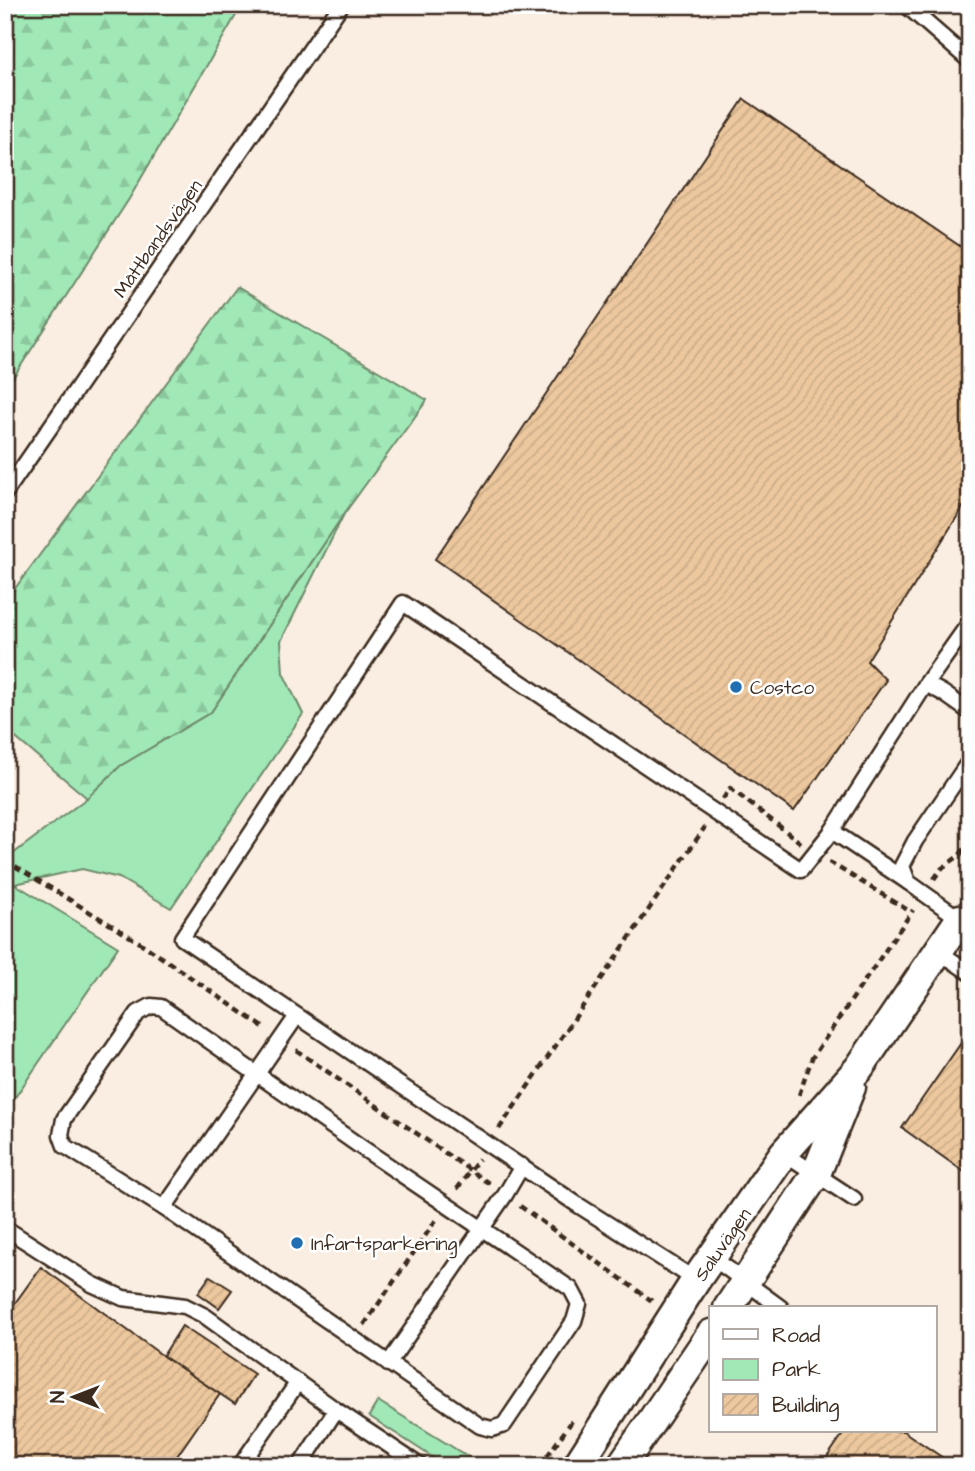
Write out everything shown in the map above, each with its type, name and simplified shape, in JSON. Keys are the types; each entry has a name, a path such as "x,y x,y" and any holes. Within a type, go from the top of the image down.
{"street":[{"name":"Saluvägen","path":"577,1466 784,1153 859,1068 938,951 966,916"},
{"name":"Saluvägen","path":"729,1306 817,1174 859,1068"},
{"path":"621,1466 709,1337"}],"lane":[{"name":"Måttbandsvägen","path":"5,493 341,5"},
{"path":"906,5 970,61"},
{"path":"778,1306 746,1282 705,1269 578,1205 182,938 403,603 801,870 832,831 926,684 970,622"},
{"path":"926,684 970,712"},
{"path":"908,882 902,866 915,841 970,760"},
{"path":"832,831 924,893 966,916"},
{"path":"938,951 970,973"},
{"path":"150,1006 161,1007 258,1074 571,1289 579,1304 574,1321 504,1426 492,1429 480,1426 164,1208 65,1146 61,1135 64,1119 108,1055 138,1013 150,1006"},
{"path":"164,1208 297,1016"},
{"path":"784,1153 854,1199"},
{"path":"388,1364 505,1195 522,1166"},
{"path":"5,1228 102,1289 123,1298 185,1306 205,1316 419,1465"},
{"path":"240,1466 298,1382"},
{"path":"300,1466 337,1410"}],"path":[{"path":"353,1340 730,788 815,854 911,912"},
{"path":"798,1098 811,1058 941,869 960,855 970,839"},
{"path":"5,860 142,944 471,1170 655,1303"}],"green space":[{"path":"5,5 242,5 129,199 5,390"},
{"path":"237,287 427,400 344,514 211,712 120,766 87,798 5,729 5,602"},
{"path":"344,514 281,641 283,673 303,714 171,908 119,878 82,869 15,884 118,947 5,1112 5,892 14,884 5,875 5,860 87,798 120,766 211,712"},
{"path":"378,1401 483,1466 446,1466 369,1416"}],"building":[{"path":"744,99 970,253 970,496 867,661 886,680 794,811 435,559"},
{"path":"970,1030 970,1176 902,1128"},
{"path":"41,1267 220,1394 170,1466 5,1466 5,1317"},
{"path":"210,1276 232,1290 219,1308 198,1293"},
{"path":"182,1326 254,1374 235,1404 163,1356"},
{"path":"844,1432 904,1432 955,1466 821,1466"}],"place":[{"name":"Costco","path":"736,687"},
{"name":"Infartsparkering","path":"297,1243"}]}
